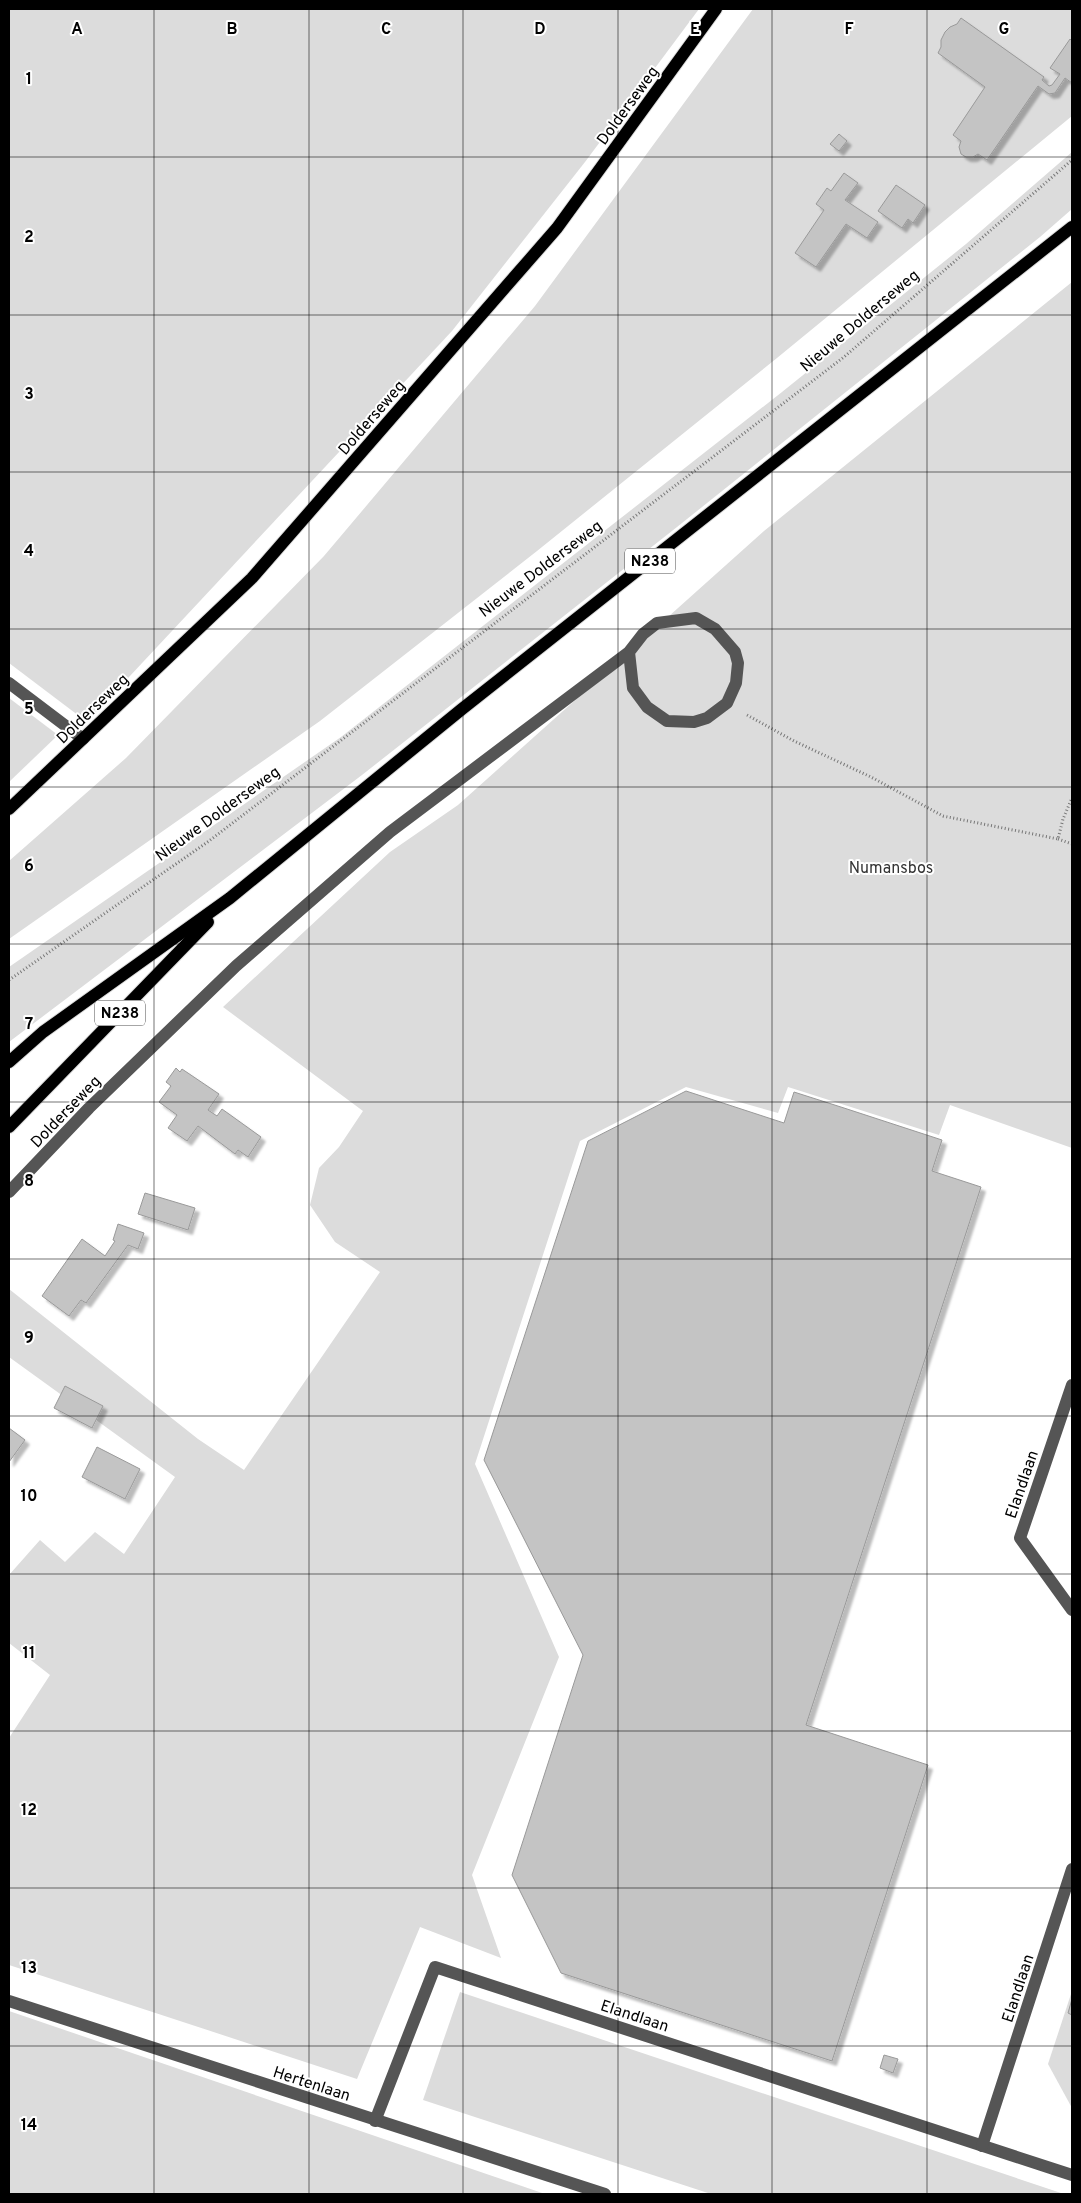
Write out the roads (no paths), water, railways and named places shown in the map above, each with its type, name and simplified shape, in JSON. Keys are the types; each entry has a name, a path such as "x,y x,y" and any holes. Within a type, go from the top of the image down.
{"main road":[{"name":"Dolderseweg","path":"9,809 252,578 558,228 716,9"},
{"name":"N238","path":"9,1062 43,1032 230,898 462,709 1072,227"},
{"name":"N238","path":"9,1127 230,898"}],"street":[{"name":"Dolderseweg","path":"9,1192 89,1108 244,960 390,832 629,652 643,634 657,623 696,618 715,629 734,652 738,663 736,683 727,704 708,718 694,722 667,721 647,707 633,688 629,652"},
{"path":"9,683 83,739"},
{"name":"Elandlaan","path":"1072,1385 1020,1538 1072,1610"},
{"name":"Elandlaan","path":"982,2146 1072,1869"},
{"name":"Elandlaan","path":"375,2121 435,1967 1072,2175"},
{"name":"Hertenlaan","path":"9,2001 605,2194"}],"park label":[{"name":"Numansbos","path":"891,867"}]}
